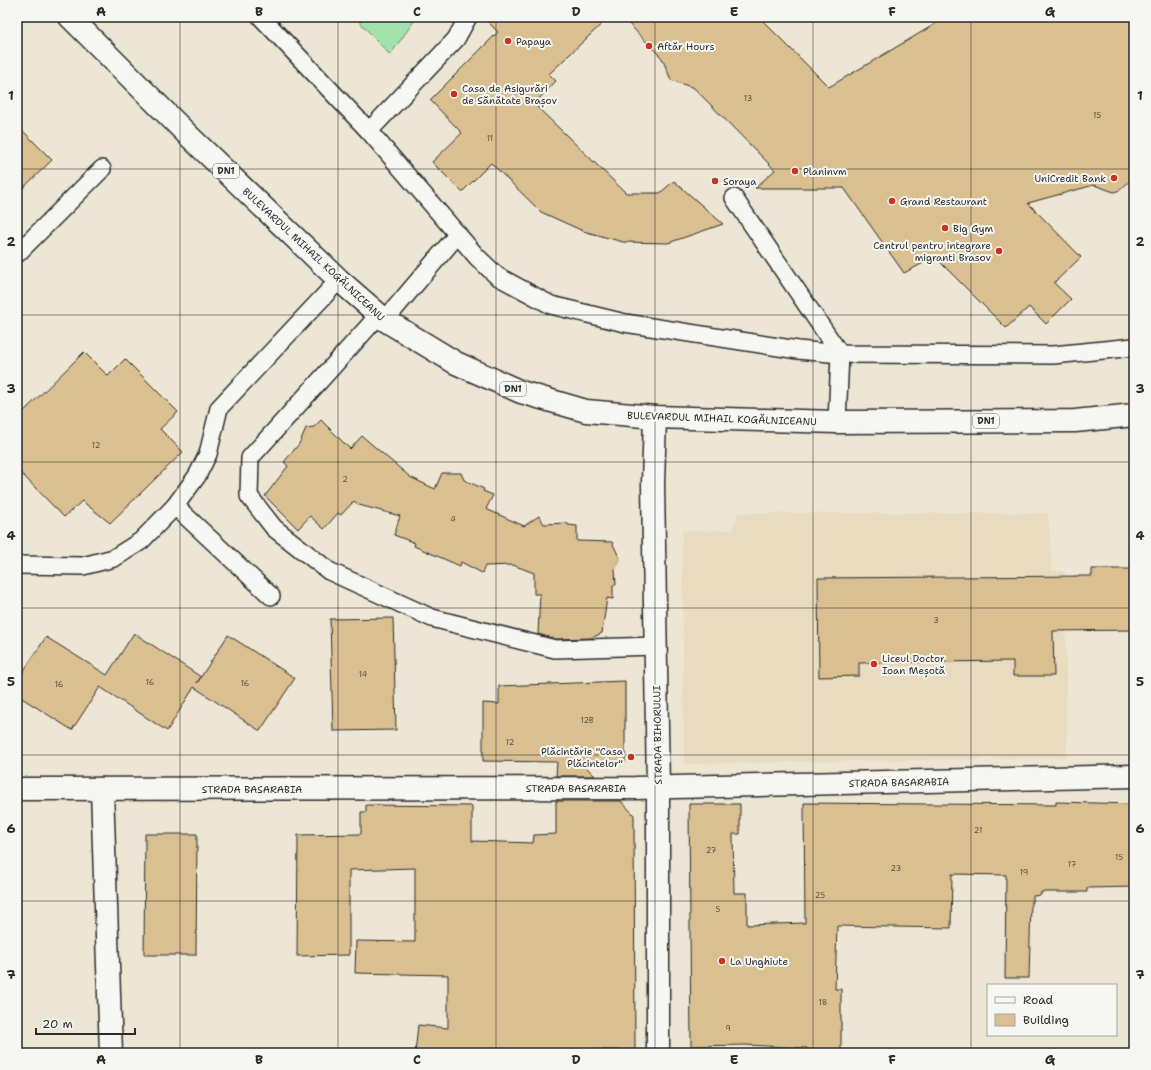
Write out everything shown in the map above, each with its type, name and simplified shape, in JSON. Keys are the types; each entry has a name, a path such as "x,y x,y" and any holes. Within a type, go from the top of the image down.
{"street":[{"name":"BULEVARDUL MIHAIL KOGĂLNICEANU","path":"70,17 339,280 382,318 456,363 521,392 586,411 655,417 837,422 1075,421 1134,415"},
{"name":"STRADA BIHORULUI","path":"655,417 653,484 658,788 658,1053"},
{"name":"STRADA BASARABIA","path":"17,789 658,788 1134,776"},
{"path":"102,789 111,1053"}],"lane":[{"path":"261,17 369,131 496,276 551,305 625,323 675,332 798,350 840,354 1053,354 1134,348"},
{"path":"369,131 456,40 468,17"},
{"path":"17,254 102,169"},
{"path":"734,198 840,354 837,382 837,422"},
{"path":"458,234 382,318 250,458 249,496 274,528 329,571 432,618 555,648 655,646"},
{"path":"17,565 83,566 114,558 141,541 175,506 196,476 208,454 219,408 339,280"},
{"path":"175,506 271,596"}],"shaded area":[{"name":"Liceul Doctor Ioan Meșotă","path":"738,513 1048,513 1052,571 1065,571 1067,757 684,764 682,531 732,530"}],"green space":[{"path":"355,17 417,17 390,55"}],"building":[{"path":"483,17 609,17 549,74 556,81 534,104 626,193 660,193 674,181 723,224 668,243 623,242 583,231 541,212 491,163 462,192 432,162 462,133 430,100 498,32"},
{"path":"622,17 759,17 829,87 947,17 1134,17 1134,177 1120,190 1114,192 1094,185 1028,203 1081,257 1054,283 1071,299 1046,324 1029,307 1006,328 935,257 904,273 844,188 755,188 775,170 694,88 671,80 662,58"},
{"path":"17,125 52,160 17,194"},
{"path":"84,352 108,376 125,359 178,412 160,429 183,452 110,523 82,501 64,517 17,469 17,418"},
{"path":"321,420 350,449 362,436 410,477 435,489 442,473 461,473 464,480 493,495 486,509 524,526 539,516 544,524 567,523 568,525 577,526 577,541 612,542 620,559 615,569 616,585 613,585 613,599 607,598 602,633 591,638 556,639 538,634 540,594 534,594 534,573 513,565 485,566 482,573 461,562 460,566 414,546 415,543 394,535 400,516 359,505 354,501 341,515 338,513 324,529 310,516 298,529 265,496 288,466 284,462 299,444 306,428 314,427"},
{"name":"Liceul Doctor Ioan Meșotă","path":"1092,569 1134,569 1134,630 1053,631 1054,676 1013,676 1013,661 859,663 859,676 819,677 818,578 1092,576"},
{"path":"393,618 396,730 333,731 330,619"},
{"path":"134,633 201,677 228,635 295,678 260,731 194,687 167,731 100,687 72,730 17,695 17,681 46,637 107,675"},
{"path":"625,681 625,762 581,762 595,776 556,776 557,762 483,761 483,703 499,704 499,686"},
{"path":"556,801 621,801 634,815 635,1050 580,1050 580,1053 415,1053 418,1025 448,1028 448,975 355,973 356,941 415,942 415,868 349,870 349,955 297,956 298,835 361,834 361,812 366,812 366,805 472,806 472,841 533,843 534,835 556,834"},
{"path":"1056,802 1134,804 1134,887 1087,888 1087,892 1041,892 1041,895 1033,896 1033,902 1031,902 1029,978 1005,978 1006,875 952,874 951,928 837,926 835,989 841,989 841,1053 807,1053 807,1048 745,1045 691,1046 689,804 740,804 740,834 733,834 734,893 747,893 747,925 805,923 804,803 1056,805"},
{"path":"145,834 197,834 196,955 144,955"}],"place":[{"name":"Papaya","path":"508,41"},
{"name":"Aftăr Hours","path":"649,46"},
{"name":"Casa de Asigurări de Sănătate Brașov","path":"454,94"},
{"name":"Planinvm","path":"795,171"},
{"name":"UniCredit Bank","path":"1114,178"},
{"name":"Soraya","path":"715,181"},
{"name":"Grand Restaurant","path":"892,201"},
{"name":"Big Gym","path":"945,228"},
{"name":"Centrul pentru integrare migranti Brasov","path":"999,251"},
{"name":"Liceul Doctor Ioan Meșotă","path":"874,664"},
{"name":"Plăcintărie \"Casa Plăcintelor\"","path":"631,757"},
{"name":"La Unghiute","path":"722,961"}]}
